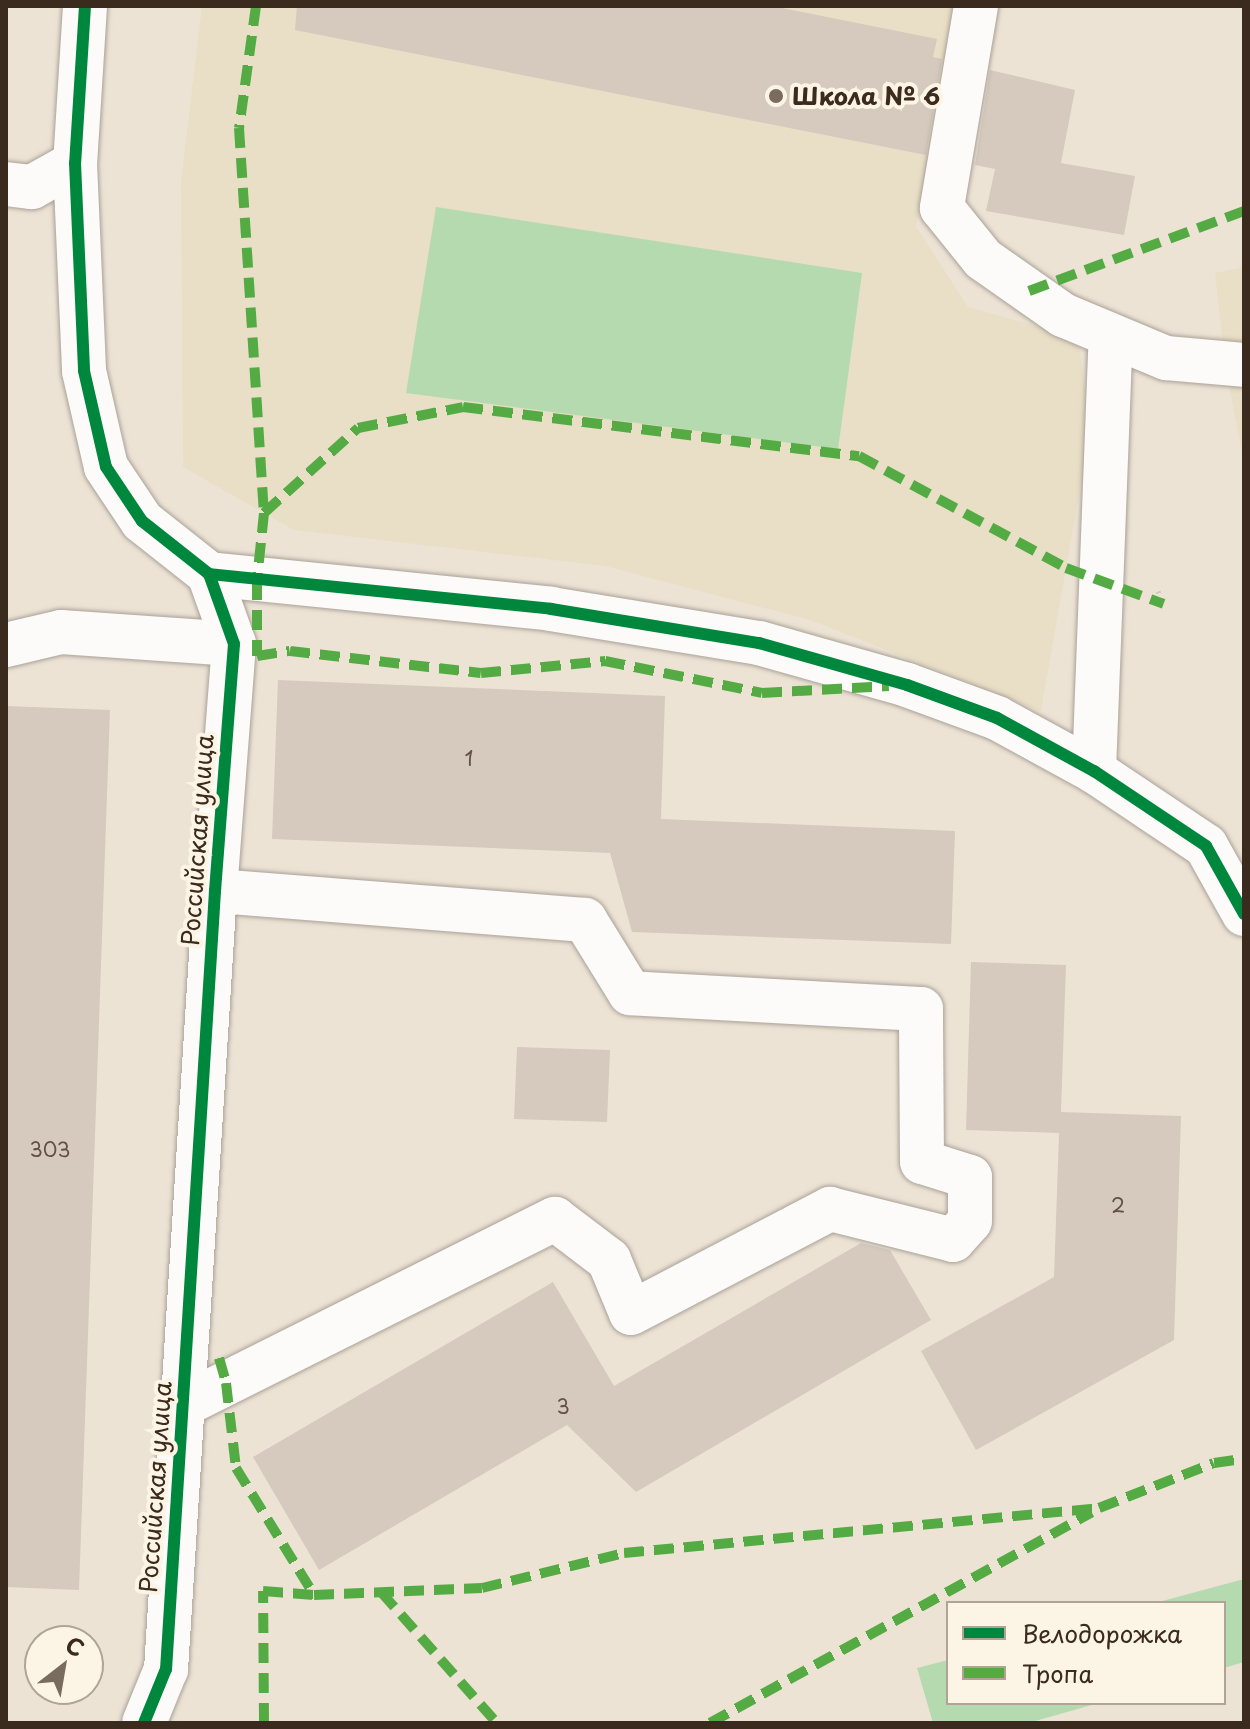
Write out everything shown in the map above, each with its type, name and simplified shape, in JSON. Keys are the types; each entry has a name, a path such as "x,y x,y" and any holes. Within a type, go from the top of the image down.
{"street":[{"path":"85,6 75,163 84,371 106,467 142,521 209,574 551,609 759,643 907,685 997,718 1094,771 1206,846 1244,914"},
{"path":"976,6 942,208 983,259 1063,315 1166,358 1244,365"},
{"path":"6,184 32,187 75,163"},
{"path":"1094,771 1111,336"},
{"name":"Российская улица","path":"144,1723 166,1669 215,891 234,644 209,574"},
{"path":"6,645 61,632 234,644"},
{"name":"Российская улица","path":"183,1405 555,1219 609,1260 631,1313 830,1209 953,1240 970,1221 970,1177 922,1162 921,1009 630,993 585,920 215,891"}],"shaded area":[{"path":"202,6 956,6 916,226 968,307 1078,338 1091,426 1041,711 810,620 605,566 294,530 183,467 181,181"},
{"path":"1244,267 1244,464 1225,363 1215,273"}],"green space":[{"path":"436,207 862,273 838,449 406,393"},
{"path":"1244,1579 1244,1662 1226,1667 1226,1601 1162,1601"},
{"path":"946,1661 946,1705 1092,1705 1028,1723 933,1723 917,1668"}],"building":[{"name":"Школа № 6","path":"297,6 772,6 937,39 933,57 942,59 926,155 295,30"},
{"path":"990,70 1075,90 1061,163 1135,176 1124,235 986,211 995,169 975,165"},
{"path":"278,680 665,696 661,819 955,831 951,944 632,932 610,853 272,839"},
{"path":"6,706 110,710 79,1590 6,1587"},
{"path":"971,962 1066,965 1061,1112 1181,1116 1174,1340 976,1450 921,1351 1054,1277 1059,1133 966,1130"},
{"path":"517,1047 610,1050 607,1122 514,1119"},
{"path":"861,1243 890,1250 931,1320 636,1492 567,1425 319,1570 253,1457 553,1282 614,1386"}],"marked path":[{"path":"256,6 239,128 264,513 358,428 463,407 859,456 1066,568 1164,604"},
{"path":"1029,291 1244,211"},
{"path":"264,513 257,580 257,656 290,651 481,673 605,661 762,693 889,686"},
{"path":"219,1358 226,1383 236,1468 314,1595 482,1588 624,1553 1099,1508 1214,1463 1244,1459"},
{"path":"710,1723 1092,1512"},
{"path":"264,1723 263,1591 314,1595"},
{"path":"381,1592 497,1723"}],"cycle path":[{"path":"85,6 75,163 84,371 106,467 142,521 209,574 234,644 215,891 166,1669 144,1723"},
{"path":"209,574 551,609 759,643 907,685 997,718 1094,771 1206,846 1244,914"}],"place":[{"name":"Школа № 6","path":"776,96"}]}
